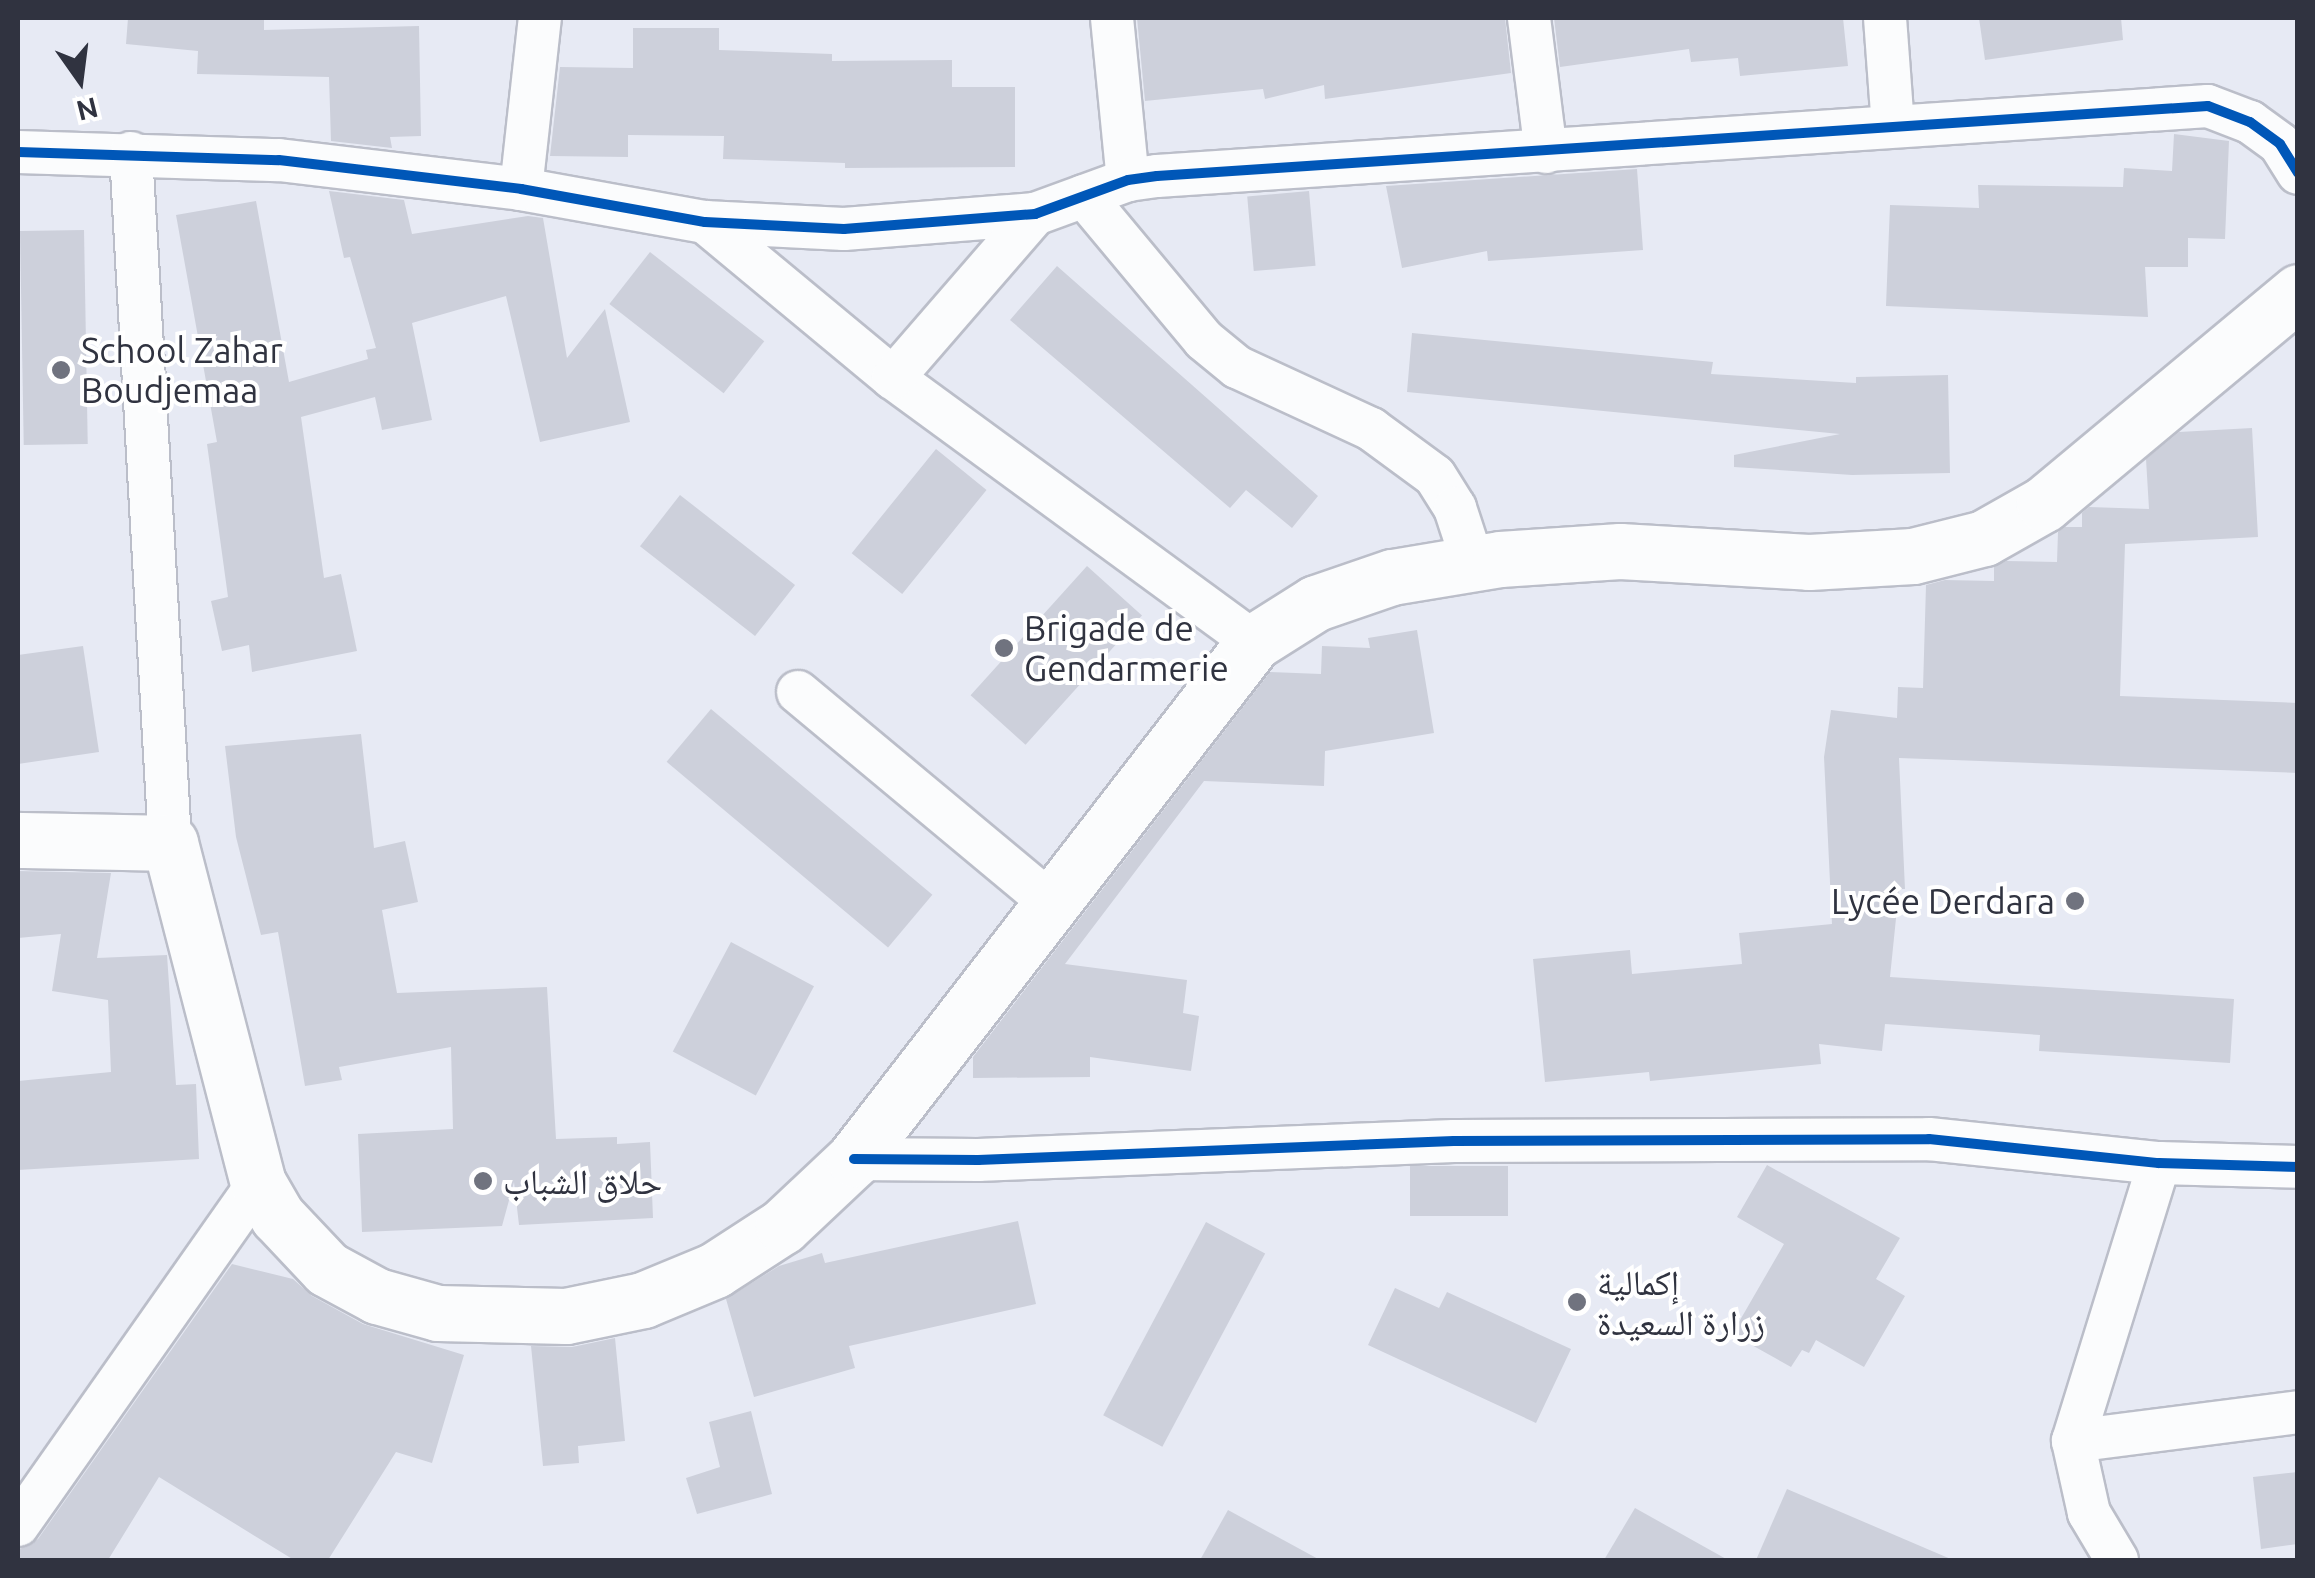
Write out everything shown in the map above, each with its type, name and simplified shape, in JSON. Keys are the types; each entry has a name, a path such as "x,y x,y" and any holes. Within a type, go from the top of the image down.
{"main road":[{"path":"18,840 170,843 258,1183 278,1216 327,1269 377,1296 438,1313 566,1316 643,1300 715,1270 783,1226 854,1159 1254,642 1316,603 1392,578 1473,563 1620,551 1809,562 1913,556 1984,538 2044,504 2298,292"}],"street":[{"path":"521,189 540,18"},
{"path":"1112,18 1128,180"},
{"path":"1530,18 1546,152"},
{"path":"1885,18 1893,126"},
{"path":"18,152 279,160 521,189 705,222 844,229 1035,214 1128,180 2208,106 2250,122 2280,144 2298,174"},
{"path":"131,153 170,843"},
{"path":"1084,196 1204,340 1226,358 1370,429 1435,476 1455,508 1473,563"},
{"path":"893,378 1035,214"},
{"path":"705,222 893,378 1254,642"},
{"path":"798,692 1051,903"},
{"path":"854,1159 978,1160 1454,1141 1929,1140 2159,1163 2298,1166"},
{"path":"2118,1560 2089,1513 2073,1442 2159,1163"},
{"path":"18,1525 258,1183"},
{"path":"2073,1442 2298,1412"}],"building":[{"path":"128,18 264,18 264,30 419,26 421,136 390,137 392,148 331,141 329,77 197,74 198,51 126,44"},
{"path":"1137,18 1505,18 1511,73 1325,99 1324,85 1265,99 1263,89 1145,101"},
{"path":"1554,18 1843,18 1848,66 1740,76 1738,58 1691,62 1689,49 1560,67"},
{"path":"1979,18 2121,18 2123,40 1985,60"},
{"path":"633,28 719,28 719,50 832,54 832,61 952,60 952,87 1015,87 1015,167 845,168 845,163 723,159 724,136 628,135 628,157 550,156 560,67 633,68"},
{"path":"2174,134 2229,141 2225,239 2188,238 2188,267 2145,267 2148,317 1886,306 1890,205 1979,208 1978,185 2123,187 2124,168 2172,171"},
{"path":"1637,169 1643,250 1488,261 1487,251 1402,268 1386,186"},
{"path":"329,191 404,200 412,234 528,216 543,218 567,358 605,309 630,422 540,442 506,296 412,323 432,420 382,430 375,397 301,417 324,578 341,574 357,651 252,672 249,645 222,651 211,601 228,597 207,444 217,442 176,215 256,201 289,382 368,359 366,350 376,348 350,257 344,258"},
{"path":"1309,191 1316,266 1254,271 1247,196"},
{"path":"84,230 88,444 24,445 20,231"},
{"path":"650,252 764,341 724,393 609,304"},
{"path":"1057,266 1318,496 1292,528 1246,490 1230,508 1010,320"},
{"path":"1412,333 1713,362 1711,374 1856,383 1856,377 1948,375 1950,473 1852,475 1734,467 1734,455 1840,434 1407,392"},
{"path":"2252,428 2258,537 2125,544 2120,696 2298,703 2298,773 1899,758 1905,889 1899,889 1890,977 2234,999 2230,1063 2039,1051 2040,1035 1885,1024 1882,1051 1819,1044 1821,1064 1650,1081 1649,1072 1545,1082 1533,959 1630,950 1632,974 1742,964 1739,933 1832,924 1824,757 1831,710 1897,718 1898,687 1923,688 1926,585 1945,580 1994,581 1994,567 2006,561 2057,562 2058,532 2065,527 2082,527 2082,513 2089,507 2149,509 2146,459 2179,432"},
{"path":"936,449 987,490 902,594 852,553"},
{"path":"680,495 795,585 755,636 640,546"},
{"path":"1087,566 1142,616 1026,745 971,695"},
{"path":"1417,630 1434,733 1325,751 1324,786 1204,781 1065,964 1187,980 1183,1013 1199,1016 1191,1071 1090,1057 1090,1077 973,1078 973,1057 1270,672 1321,674 1322,646 1370,648 1368,638"},
{"path":"83,646 99,752 18,764 18,655"},
{"path":"711,709 932,895 888,948 667,762"},
{"path":"361,734 374,848 405,841 418,902 382,910 397,993 547,987 556,1139 617,1137 617,1144 650,1142 653,1218 519,1225 514,1182 502,1226 362,1232 358,1134 453,1129 451,1047 339,1067 342,1080 305,1086 278,932 261,935 236,837 225,746"},
{"path":"18,871 111,873 97,958 167,955 176,1085 196,1084 199,1159 18,1170 18,1081 111,1072 108,1000 52,991 61,934 18,938"},
{"path":"731,942 814,986 756,1096 673,1051"},
{"path":"1767,1165 1900,1238 1876,1279 1905,1296 1864,1367 1816,1340 1809,1353 1802,1350 1791,1367 1732,1334 1784,1244 1737,1217"},
{"path":"1410,1166 1508,1166 1508,1216 1410,1216"},
{"path":"1018,1221 1036,1304 849,1346 855,1368 754,1397 726,1299 779,1266 822,1253 825,1263"},
{"path":"1206,1222 1265,1253 1162,1447 1103,1415"},
{"path":"232,1264 293,1279 312,1296 363,1324 464,1355 432,1463 396,1452 328,1560 294,1560 159,1477 108,1560 18,1560 18,1550 38,1539"},
{"path":"1395,1288 1439,1308 1447,1292 1571,1349 1536,1423 1368,1345"},
{"path":"615,1338 625,1441 578,1446 579,1463 543,1466 531,1346 572,1347"},
{"path":"751,1411 772,1494 697,1514 686,1478 720,1467 709,1422"},
{"path":"2298,1472 2298,1544 2261,1549 2253,1477"},
{"path":"1787,1489 1953,1560 1756,1560"},
{"path":"1635,1508 1728,1560 1604,1560"},
{"path":"1228,1510 1320,1560 1200,1560"}],"cycle path":[{"path":"18,152 279,160 521,189 705,222 844,229 1035,214 1128,180 1157,176 2208,106 2250,122 2280,144 2298,173"},
{"path":"854,1159 978,1160 1454,1141 1929,1139 2159,1163 2298,1167"}],"place":[{"name":"School Zahar Boudjemaa","path":"61,370"},
{"name":"Brigade de Gendarmerie","path":"1004,648"},
{"name":"Lycée Derdara","path":"2075,901"},
{"name":"حلاق الشباب","path":"483,1181"},
{"name":"إكمالية زرارة السعيدة","path":"1577,1302"}]}
